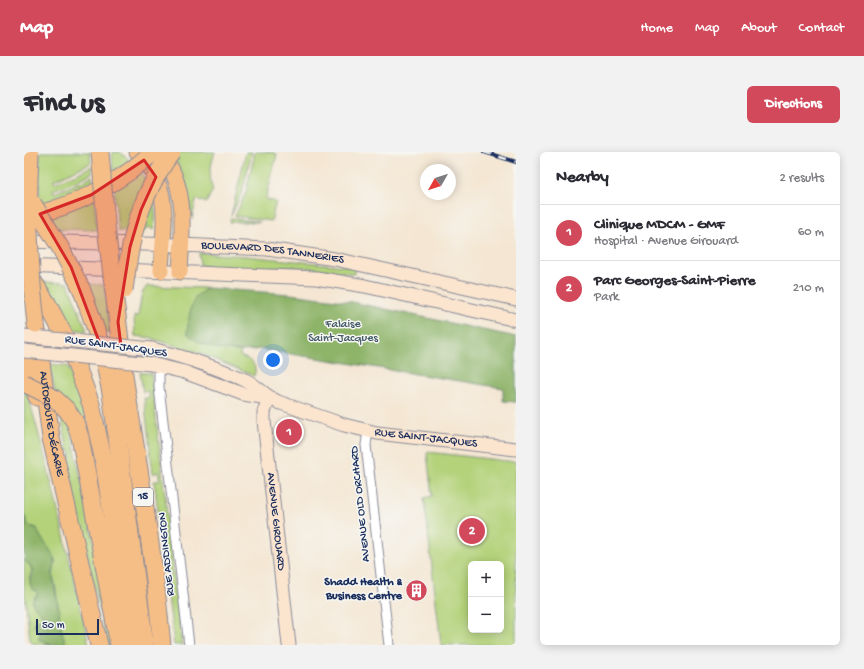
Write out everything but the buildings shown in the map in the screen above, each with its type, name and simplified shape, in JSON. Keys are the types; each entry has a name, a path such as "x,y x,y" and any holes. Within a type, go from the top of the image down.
{"highway":[{"name":"AUTOROUTE DÉCARIE","path":"30,152 28,244 31,286 30,330 51,438 99,645"},
{"name":"15","path":"100,152 106,235 119,291 118,322 125,380 142,487 162,645"},
{"path":"137,152 151,169 161,189 165,214 161,271"},
{"path":"27,204 54,210 82,199 107,186 130,171 154,152"},
{"path":"161,152 173,172 182,198 180,272"},
{"path":"119,291 141,210 155,180 172,152"},
{"path":"27,204 60,247 81,288 102,349 111,393 145,645"},
{"path":"24,267 55,316 73,354 94,417 104,462 131,645"},
{"path":"24,360 51,438"},
{"path":"24,382 54,398 67,410 75,422 79,432 119,645"},
{"path":"159,615 166,645"}],"main road":[{"name":"BOULEVARD DES TANNERIES","path":"24,241 162,244 266,249 335,258 516,299"},
{"name":"BOULEVARD DES TANNERIES","path":"24,267 290,276 336,280 516,320"},
{"name":"RUE SAINT-JACQUES","path":"30,330 152,349 190,359 249,382 269,398"},
{"name":"RUE SAINT-JACQUES","path":"24,351 156,365 196,376 243,394 269,398 326,419 368,431 516,449"},
{"name":"AVENUE GIROUARD","path":"269,398 264,412 264,421 290,645"}],"street":[{"name":"RUE ADDINGTON","path":"156,365 159,378 189,645"},
{"name":"AVENUE OLD ORCHARD","path":"368,431 366,445 389,645"}],"highlighted area":[{"path":"144,160 156,177 141,210 130,247 118,322 121,346 100,344 71,267 40,214 91,195"}],"green space":[{"path":"40,152 90,152 91,163 54,180 54,183 92,166 92,173 53,190 54,193 92,176 93,185 80,192 44,205 39,198"},
{"path":"112,152 120,152 131,161 123,167 122,166 113,171"},
{"path":"181,152 215,152 211,171 211,185 213,190 206,203 197,199 192,219 187,187 175,159"},
{"path":"246,152 252,152 242,192 231,216"},
{"path":"255,152 269,152 277,154 266,199 276,202 271,221 235,216 246,192"},
{"path":"140,170 147,182 128,231 118,231 114,187"},
{"path":"94,198 97,230 59,229 50,216"},
{"path":"153,198 155,218 153,230 149,227 141,232"},
{"path":"231,218 260,222 230,222"},
{"path":"199,253 246,256 355,267 354,274 297,267 244,269 222,268 200,265"},
{"path":"41,282 68,283 87,331 69,329"},
{"path":"88,284 104,285 110,333 105,333"},
{"path":"147,286 206,288 202,293 197,295 228,350 241,351 240,356 247,359 254,365 254,376 202,354 153,338 135,336 134,316 138,316 142,293"},
{"name":"Falaise Saint-Jacques","path":"206,288 290,294 352,302 516,337 516,402 503,401 503,388 260,349 235,351 211,347 196,341 187,332 192,305 196,297"},
{"path":"50,364 68,366 75,384 86,420 103,515 86,439 55,393"},
{"path":"140,373 151,373 182,645 174,645 167,589 167,577 171,576 171,571 166,572 154,481 160,481 158,472 153,474 144,398 149,398 148,391 143,392"},
{"path":"24,388 26,389 52,484 89,645 35,644 32,643 30,639 24,587 24,560 31,568 29,578 38,594 33,598 43,616 42,620 38,620 36,628 40,631 43,639 51,644 61,627 53,578 55,560 34,527 28,526 24,513"},
{"path":"59,408 69,420 115,645 108,645 79,521 81,520 80,517 79,518 68,463 70,461 71,451 68,451"},
{"path":"428,452 516,462 516,645 441,645 424,498 432,496"},
{"path":"24,513 28,526 37,528 40,536 55,560 53,576 59,621 66,645 51,644 38,639 40,636 40,631 34,626 35,621 42,620 43,616 33,604 32,601 38,594 32,589 30,583 32,574 31,567 24,560"}],"railway":[{"path":"484,152 516,162"}],"place":[{"name":"Clinique MDCM - GMF","path":"289,432"},
{"name":"Parc Georges-Saint-Pierre","path":"472,531"},
{"name":"Shadd Health & Business Centre","path":"417,590"}]}
